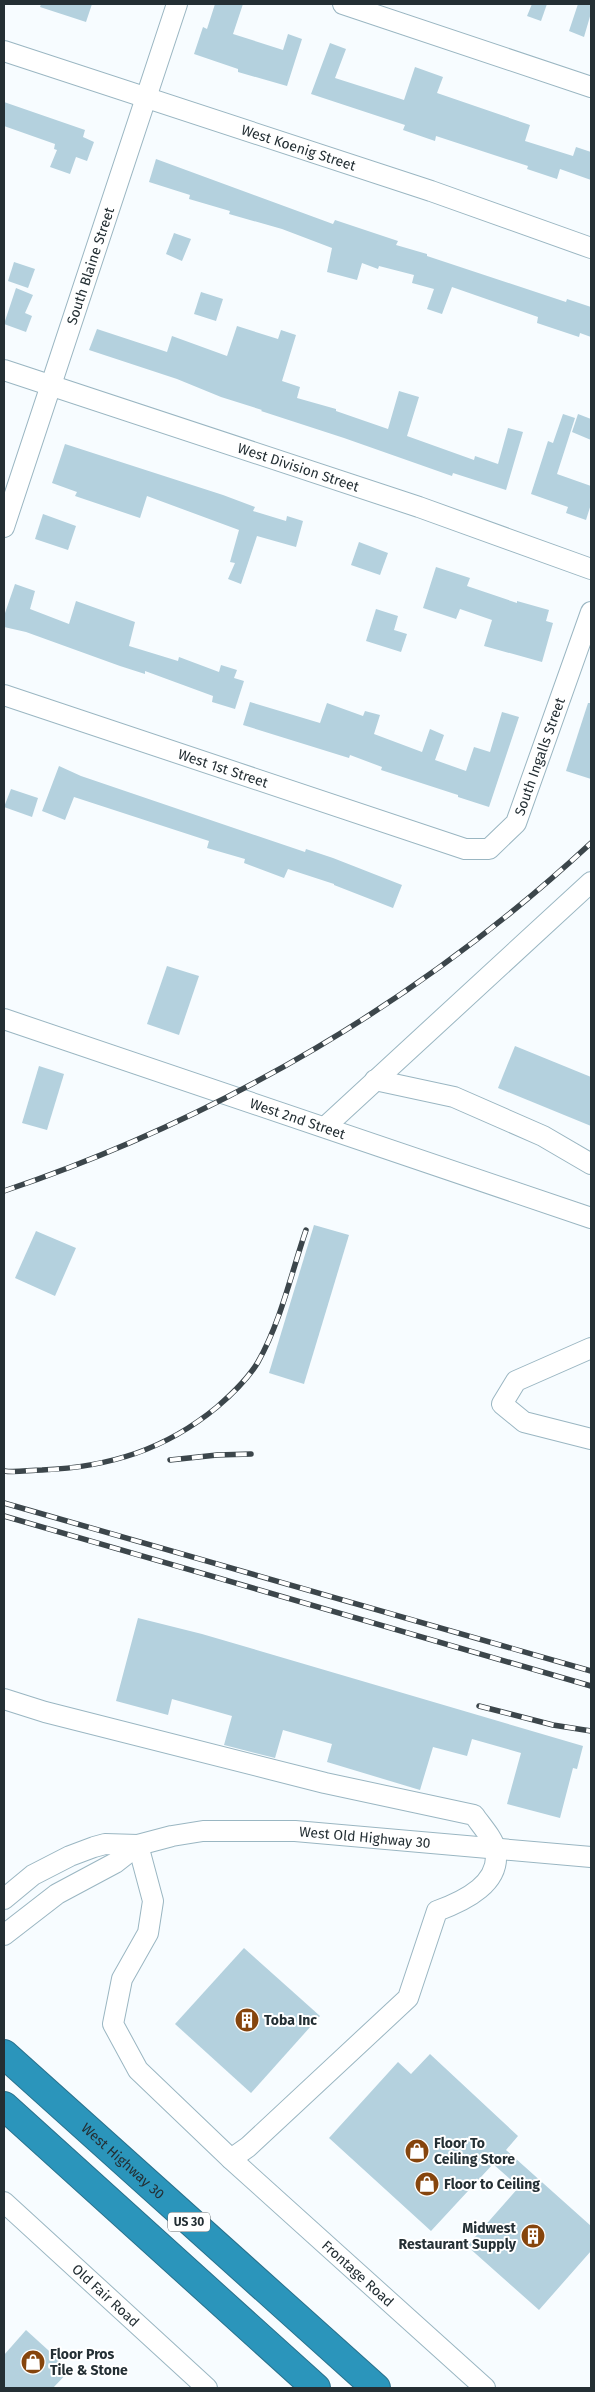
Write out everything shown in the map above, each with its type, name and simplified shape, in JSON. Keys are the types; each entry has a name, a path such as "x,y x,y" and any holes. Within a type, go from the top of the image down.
{"highway":[{"name":"West Highway 30","path":"4,2054 376,2388"},
{"name":"US 30","path":"4,2106 316,2388"}],"street":[{"name":"South Blaine Street","path":"4,527 177,4"},
{"path":"344,4 591,87"},
{"name":"West Koenig Street","path":"4,51 431,191 591,248"},
{"name":"West Division Street","path":"4,370 419,507 591,569"},
{"name":"South Ingalls Street","path":"444,842 465,849 489,849 516,823 591,612"},
{"name":"West 1st Street","path":"4,695 444,842"},
{"path":"325,1127 591,882"},
{"name":"West 2nd Street","path":"4,1019 591,1218"},
{"path":"375,1080 454,1097 543,1136 591,1164"},
{"path":"591,1348 516,1381 502,1404 524,1422 591,1439"},
{"path":"4,1699 45,1712 325,1783 474,1815 495,1847 494,1869 483,1886 461,1902 437,1911 408,1998 248,2147 231,2159"},
{"name":"West Old Highway 30","path":"4,1899 33,1875 70,1856 105,1844 138,1846 172,1836 231,1830 294,1831 495,1847 591,1857"},
{"name":"West Old Highway 30","path":"4,1935 57,1894 115,1863 138,1846"},
{"name":"Frontage Road","path":"138,1846 153,1901 148,1933 122,1979 113,2024 138,2070 231,2159 485,2388"},
{"name":"Old Fair Road","path":"4,2202 207,2388"}],"building":[{"path":"41,4 92,4 86,22 40,7"},
{"path":"215,4 243,4 233,34 283,50 288,34 302,39 287,86 238,72 238,69 194,54 203,27 207,29"},
{"path":"532,4 547,4 541,21 527,16"},
{"path":"578,4 591,4 591,13 584,37 569,31"},
{"path":"330,43 346,49 335,78 404,100 415,67 443,77 437,93 530,125 525,141 573,156 576,147 591,152 591,180 560,169 557,179 527,169 528,166 436,136 435,141 403,130 405,125 311,94"},
{"path":"4,102 85,130 83,137 94,142 87,161 76,157 70,174 50,167 57,150 54,149 55,144 4,126"},
{"path":"156,159 333,224 335,220 398,241 396,245 427,254 427,256 566,302 567,299 591,307 591,337 580,333 579,337 537,323 538,317 452,287 442,314 427,309 434,289 412,283 414,275 379,266 378,269 362,263 357,280 327,272 332,248 282,229 229,214 230,211 189,199 190,195 149,182"},
{"path":"174,233 191,239 182,261 166,254"},
{"path":"14,262 35,269 28,288 8,281"},
{"path":"16,288 33,295 25,313 32,316 26,332 4,324"},
{"path":"201,292 223,299 216,321 194,314"},
{"path":"237,326 278,339 281,330 296,335 282,381 300,387 297,398 336,409 336,411 388,429 399,391 419,397 407,436 474,460 475,456 498,464 508,428 523,432 506,490 453,473 452,476 89,350 97,329 167,352 172,336 227,356"},
{"path":"563,414 575,418 557,474 591,486 591,504 586,520 566,513 568,507 531,494 548,441 553,443"},
{"path":"578,414 591,419 591,440 572,432"},
{"path":"65,444 223,495 255,507 253,511 286,521 287,516 303,521 296,547 257,536 241,584 228,579 235,563 230,562 239,530 147,496 140,518 75,496 77,492 52,483"},
{"path":"43,514 76,526 68,550 35,539"},
{"path":"359,542 388,553 380,575 351,565"},
{"path":"436,567 470,578 467,586 517,603 517,601 549,610 546,621 553,623 542,662 484,646 492,620 460,609 456,619 423,608"},
{"path":"15,584 35,591 30,609 69,624 76,601 135,622 129,646 178,661 179,657 219,672 221,665 237,670 234,678 244,681 235,709 212,702 213,696 145,671 145,674 26,632 4,627 4,616"},
{"path":"376,609 398,616 394,630 407,634 401,652 366,641"},
{"path":"250,702 320,723 327,703 363,716 365,711 380,715 374,734 422,752 430,729 444,735 435,760 466,771 474,747 490,752 502,712 519,717 489,807 381,770 382,767 350,755 349,758 243,725"},
{"path":"588,703 591,703 591,779 566,771"},
{"path":"59,766 81,776 305,852 306,849 333,858 402,885 393,908 334,884 288,869 284,878 244,863 245,859 207,848 209,841 74,797 65,820 42,811"},
{"path":"11,789 38,798 32,817 4,807"},
{"path":"167,966 199,976 179,1035 147,1024"},
{"path":"515,1046 591,1077 591,1126 498,1088"},
{"path":"39,1066 64,1074 47,1130 22,1123"},
{"path":"314,1225 349,1235 304,1384 269,1373"},
{"path":"36,1231 76,1248 55,1296 15,1278"},
{"path":"138,1618 202,1634 583,1746 577,1769 573,1768 560,1818 507,1804 521,1753 472,1739 467,1756 433,1747 420,1790 327,1762 332,1744 283,1730 275,1758 224,1745 232,1716 172,1699 168,1715 116,1701"},
{"name":"Toba Inc","path":"244,1948 320,2016 251,2093 175,2024"},
{"name":"Floor to Ceiling","path":"430,2054 518,2136 506,2150 591,2226 591,2251 539,2310 467,2246 519,2187 493,2164 431,2231 329,2138 398,2062 411,2074"},
{"name":"Floor Pros Tile & Stone","path":"26,2330 70,2370 53,2388 4,2388 4,2355"}],"railway":[{"path":"4,1191 85,1161 164,1128 241,1090 316,1048 389,1002 459,953 526,900 591,843"},
{"path":"4,1471 18,1472 67,1468 90,1465 135,1454 177,1435 217,1407 234,1392 258,1362 279,1314 306,1230"},
{"path":"170,1460 217,1455 251,1454"},
{"path":"4,1503 591,1671"},
{"path":"4,1516 591,1686"},
{"path":"479,1706 553,1725 591,1731"}],"place":[{"name":"Toba Inc","path":"247,2020"},
{"name":"Floor To Ceiling Store","path":"417,2151"},
{"name":"Floor to Ceiling","path":"427,2184"},
{"name":"Midwest Restaurant Supply","path":"533,2236"},
{"name":"Floor Pros Tile & Stone","path":"33,2362"}]}
